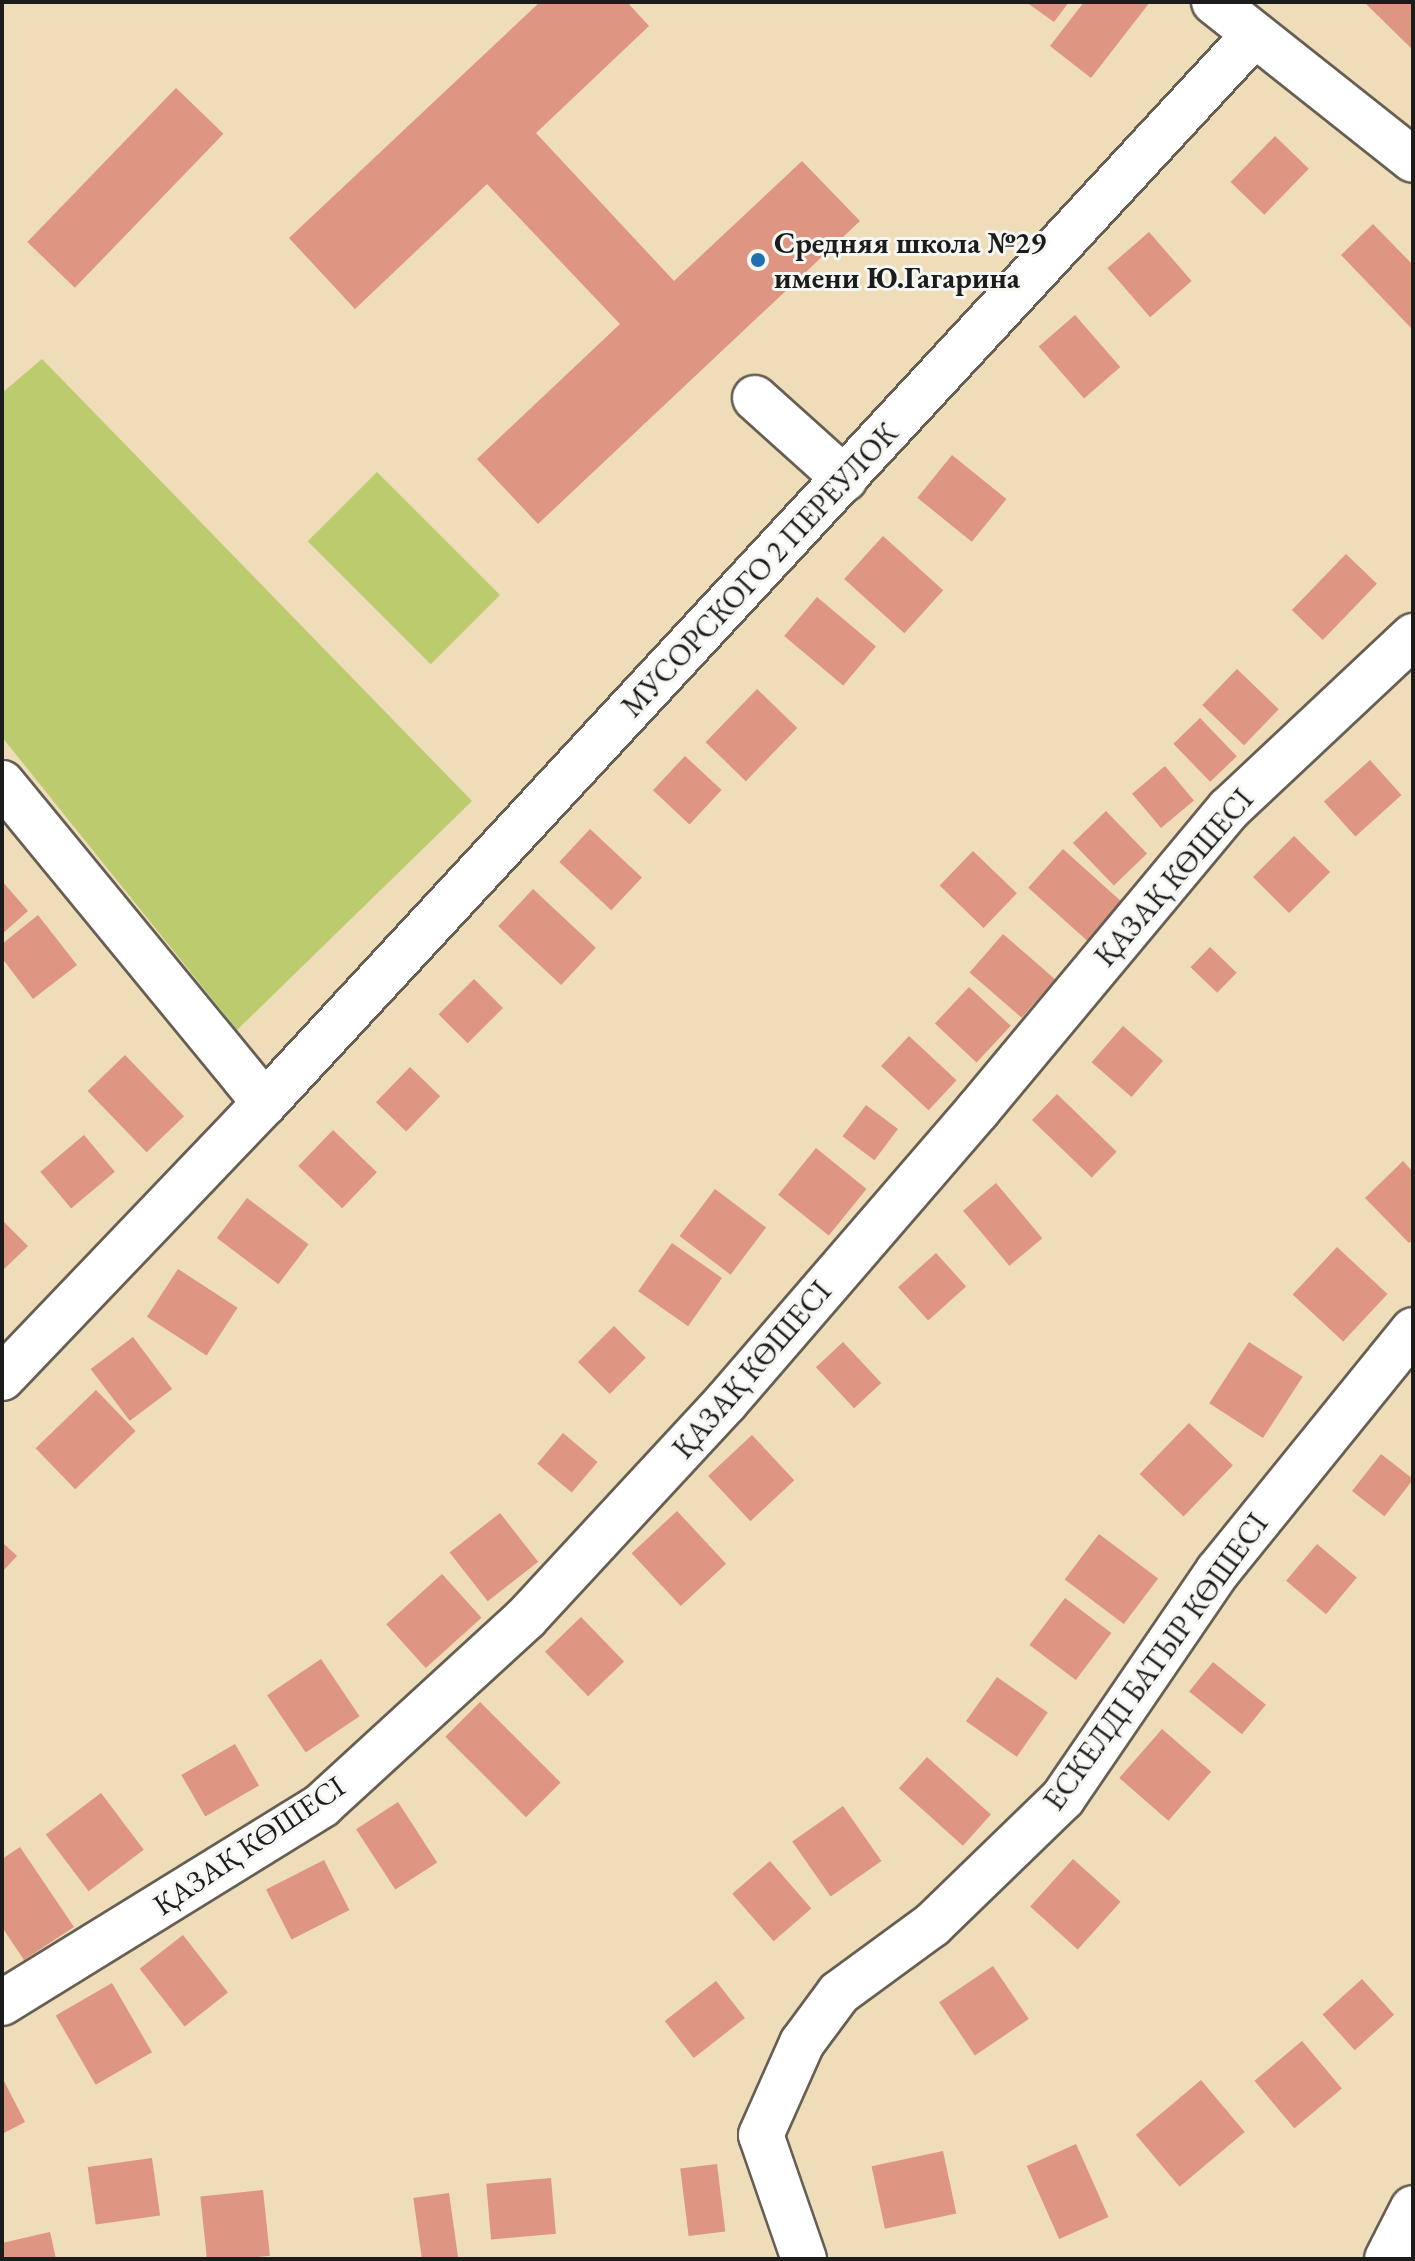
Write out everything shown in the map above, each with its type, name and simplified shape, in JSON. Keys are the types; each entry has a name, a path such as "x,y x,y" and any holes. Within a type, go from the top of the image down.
{"street":[{"path":"1214,2 1413,160"},
{"name":"МУСОРСКОГО 2 ПЕРЕУЛОК","path":"2,1378 265,1103 1254,35"},
{"path":"755,398 845,479"},
{"name":"ҚАЗАҚ КӨШЕСІ","path":"2,2003 322,1805 526,1618 736,1391 978,1110 1229,809 1413,636"},
{"path":"2,783 265,1103"},
{"name":"ЕСКЕЛДІ БАТЫР КӨШЕСІ","path":"804,2259 761,2135 802,2043 839,1993 932,1925 1063,1798 1218,1571 1413,1330"},
{"path":"1387,2259 1413,2208"}],"green space":[{"path":"42,359 472,801 237,1030 2,737 2,393"},
{"path":"377,472 500,595 431,664 308,541"}],"building":[{"name":"Средняя школа №29 имени Ю.Гагарина","path":"540,2 627,2 649,26 536,133 674,281 802,161 860,221 538,524 477,459 620,324 487,184 355,309 289,238"},
{"path":"1026,2 1069,2 1054,22"},
{"path":"1084,2 1150,2 1091,78 1050,46"},
{"path":"1364,2 1413,2 1413,50"},
{"path":"176,88 223,134 75,288 27,242"},
{"path":"1275,136 1309,169 1264,215 1231,182"},
{"path":"1373,224 1413,265 1413,330 1341,255"},
{"path":"1149,232 1192,281 1150,317 1107,268"},
{"path":"1075,315 1120,367 1084,399 1039,346"},
{"path":"952,455 1006,499 972,542 917,498"},
{"path":"883,536 943,590 904,633 844,579"},
{"path":"1346,554 1377,584 1323,640 1292,610"},
{"path":"817,597 876,646 843,686 784,636"},
{"path":"1237,669 1279,709 1244,745 1202,705"},
{"path":"757,689 797,728 746,781 706,742"},
{"path":"1200,718 1237,756 1210,782 1173,744"},
{"path":"685,756 722,790 690,824 653,790"},
{"path":"1370,760 1401,795 1355,836 1324,801"},
{"path":"1165,766 1194,800 1161,828 1132,794"},
{"path":"1106,811 1147,853 1114,885 1073,843"},
{"path":"590,829 642,877 611,910 559,862"},
{"path":"1294,836 1330,872 1289,913 1253,877"},
{"path":"1063,849 1123,903 1088,942 1028,888"},
{"path":"973,851 1017,893 984,928 940,886"},
{"path":"2,881 28,911 2,934"},
{"path":"533,889 596,948 561,985 498,926"},
{"path":"38,915 77,965 33,999 2,958 2,944"},
{"path":"1003,934 1055,979 1022,1018 970,972"},
{"path":"1210,947 1237,973 1217,993 1191,967"},
{"path":"474,979 503,1008 468,1043 439,1014"},
{"path":"969,987 1011,1026 977,1062 935,1024"},
{"path":"1123,1026 1163,1061 1132,1097 1092,1062"},
{"path":"909,1036 957,1080 929,1110 881,1066"},
{"path":"125,1055 184,1116 147,1152 88,1091"},
{"path":"410,1067 440,1096 406,1131 376,1102"},
{"path":"1057,1094 1117,1152 1092,1178 1032,1120"},
{"path":"866,1105 898,1129 874,1160 843,1136"},
{"path":"333,1130 377,1172 342,1208 298,1166"},
{"path":"84,1135 115,1172 71,1208 40,1172"},
{"path":"816,1148 867,1189 829,1236 778,1195"},
{"path":"1403,1161 1413,1172 1413,1240 1409,1243 1365,1198"},
{"path":"996,1183 1042,1238 1009,1266 963,1211"},
{"path":"715,1189 766,1228 731,1275 679,1236"},
{"path":"247,1198 308,1244 278,1284 217,1238"},
{"path":"2,1220 28,1246 2,1271"},
{"path":"672,1243 722,1278 688,1326 638,1291"},
{"path":"1337,1247 1387,1294 1343,1342 1293,1295"},
{"path":"936,1253 966,1286 928,1321 898,1287"},
{"path":"178,1269 238,1308 207,1355 147,1317"},
{"path":"614,1326 646,1358 610,1394 578,1362"},
{"path":"133,1337 172,1389 130,1421 91,1369"},
{"path":"843,1342 881,1383 854,1408 816,1367"},
{"path":"1249,1342 1303,1377 1263,1438 1209,1403"},
{"path":"96,1390 136,1431 75,1489 36,1448"},
{"path":"1189,1423 1233,1465 1184,1516 1140,1474"},
{"path":"563,1433 597,1462 572,1493 537,1464"},
{"path":"752,1435 794,1480 750,1521 708,1476"},
{"path":"1381,1454 1413,1479 1384,1516 1352,1491"},
{"path":"677,1511 726,1564 681,1606 632,1553"},
{"path":"500,1513 538,1562 488,1601 450,1552"},
{"path":"1099,1534 1158,1579 1124,1624 1065,1580"},
{"path":"2,1542 17,1556 2,1572"},
{"path":"1317,1544 1357,1577 1326,1614 1286,1581"},
{"path":"442,1574 481,1618 426,1668 386,1624"},
{"path":"1065,1598 1111,1633 1076,1680 1029,1645"},
{"path":"581,1617 624,1662 588,1696 545,1652"},
{"path":"321,1659 360,1716 306,1753 267,1695"},
{"path":"1213,1662 1266,1705 1242,1734 1189,1692"},
{"path":"997,1677 1048,1713 1017,1757 966,1721"},
{"path":"480,1702 561,1783 526,1817 445,1737"},
{"path":"1162,1729 1211,1772 1168,1821 1119,1778"},
{"path":"235,1744 259,1786 205,1817 181,1775"},
{"path":"927,1757 991,1815 963,1846 899,1788"},
{"path":"101,1793 144,1850 89,1891 46,1835"},
{"path":"398,1802 437,1862 395,1890 356,1829"},
{"path":"843,1806 881,1861 831,1896 792,1842"},
{"path":"20,1847 74,1927 24,1960 2,1927 2,1859"},
{"path":"1073,1859 1121,1902 1078,1949 1030,1907"},
{"path":"324,1860 349,1910 292,1939 266,1890"},
{"path":"770,1861 811,1909 774,1941 732,1894"},
{"path":"183,1935 228,1993 185,2026 140,1969"},
{"path":"993,1966 1029,2019 975,2055 939,2002"},
{"path":"1362,1979 1394,2015 1355,2050 1323,2014"},
{"path":"716,1981 745,2018 694,2058 665,2021"},
{"path":"112,1983 152,2052 96,2085 56,2016"},
{"path":"1302,2041 1342,2088 1294,2128 1255,2081"},
{"path":"2,2077 25,2122 2,2134"},
{"path":"1201,2080 1245,2132 1180,2187 1136,2135"},
{"path":"1076,2144 1109,2217 1059,2239 1027,2166"},
{"path":"943,2151 956,2214 885,2229 872,2166"},
{"path":"152,2158 160,2215 96,2224 88,2167"},
{"path":"717,2164 725,2231 689,2236 680,2169"},
{"path":"551,2178 556,2234 491,2239 486,2184"},
{"path":"263,2190 270,2256 207,2259 200,2197"},
{"path":"449,2193 458,2259 422,2259 413,2198"},
{"path":"50,2232 56,2259 2,2259 2,2243"}],"place":[{"name":"Средняя школа №29 имени Ю.Гагарина","path":"758,260"}]}
